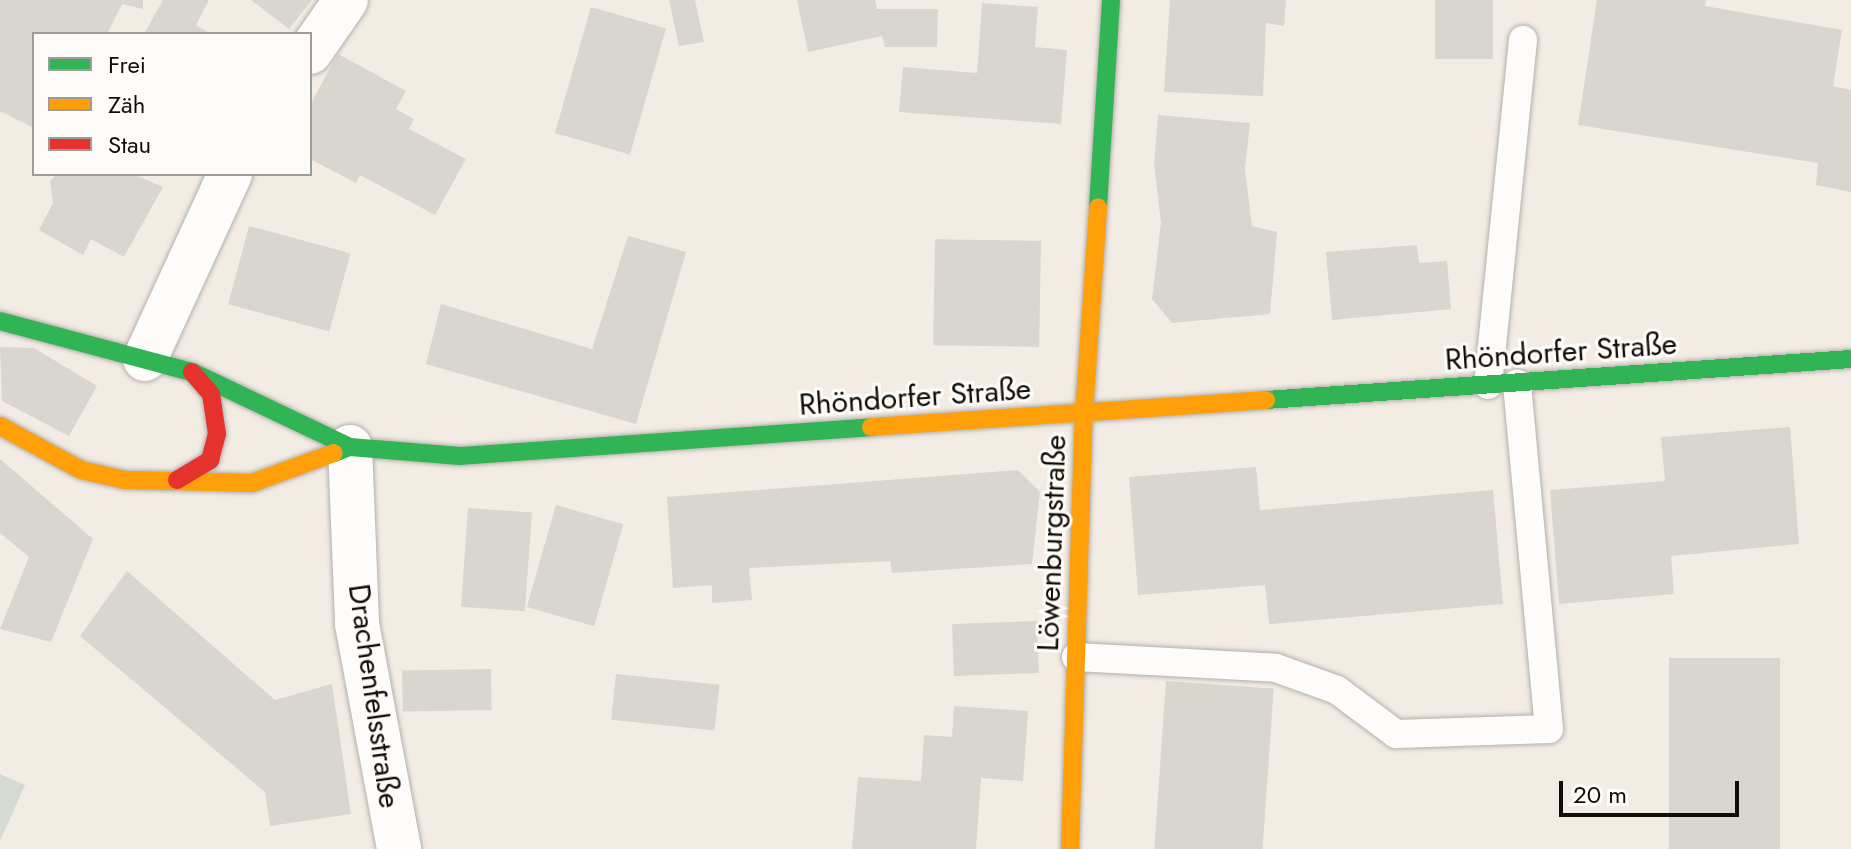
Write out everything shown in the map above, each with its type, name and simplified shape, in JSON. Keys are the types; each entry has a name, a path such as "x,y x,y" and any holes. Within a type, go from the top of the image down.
{"main road":[{"name":"Löwenburgstraße","path":"1070,849 1084,414 1111,0"},
{"path":"0,321 192,372 350,447"},
{"name":"Rhöndorfer Straße","path":"0,426 81,470 125,480 252,483 350,447 460,456 1851,359"},
{"path":"177,480 210,460 217,434 211,394 192,372"}],"street":[{"path":"312,49 346,0"},
{"path":"145,359 229,176"},
{"name":"Drachenfelsstraße","path":"350,447 357,624 399,849"}],"lane":[{"path":"1488,385 1523,40"},
{"path":"1076,657 1276,668 1337,690 1396,734 1549,729 1517,383"}],"shaded area":[{"path":"0,774 25,785 0,841"}],"building":[{"path":"0,0 143,0 143,9 122,4 108,32 32,32 32,127 0,111"},
{"path":"163,0 209,0 196,25 208,32 145,32"},
{"path":"251,0 312,0 289,29"},
{"path":"669,0 695,0 704,42 679,46"},
{"path":"797,0 875,0 877,9 938,9 937,47 885,47 882,36 808,52"},
{"path":"1170,0 1286,0 1284,26 1266,23 1263,96 1164,92"},
{"path":"1435,0 1493,0 1493,59 1435,59"},
{"path":"1597,0 1706,0 1705,6 1842,30 1833,86 1851,90 1851,192 1816,185 1818,163 1578,125"},
{"path":"982,3 1038,7 1035,47 1067,50 1061,124 899,112 903,67 977,73"},
{"path":"591,7 666,28 630,154 555,133"},
{"path":"338,54 406,91 396,109 414,119 409,129 466,159 435,215 360,175 356,183 312,160 312,101"},
{"path":"1158,115 1250,123 1245,169 1252,226 1277,232 1270,314 1172,323 1152,299 1161,223 1154,164"},
{"path":"55,176 138,176 163,187 124,257 91,239 83,255 39,230 53,203 50,181"},
{"path":"249,226 350,253 329,331 228,304"},
{"path":"628,236 686,252 636,424 426,364 441,304 592,349"},
{"path":"935,239 1041,241 1039,347 933,345"},
{"path":"1417,245 1419,263 1447,261 1451,309 1332,320 1326,252"},
{"path":"0,347 34,348 97,386 69,436 2,401"},
{"path":"1790,427 1799,544 1671,556 1674,594 1559,604 1550,490 1665,481 1661,437"},
{"path":"0,459 93,539 51,642 0,629 29,557 0,533"},
{"path":"1256,467 1260,510 1493,490 1503,604 1269,624 1265,585 1138,595 1129,477"},
{"path":"1018,470 1040,492 1032,564 892,573 890,561 749,568 752,600 712,603 712,585 673,588 667,497"},
{"path":"556,505 623,524 594,626 527,607"},
{"path":"468,508 532,512 525,611 461,607"},
{"path":"127,571 275,700 332,684 351,814 270,826 265,792 80,636"},
{"path":"1037,621 1039,673 954,676 952,624"},
{"path":"1669,658 1780,658 1780,849 1669,849"},
{"path":"491,669 492,710 403,712 402,671"},
{"path":"616,674 719,685 715,731 611,720"},
{"path":"1166,681 1274,689 1263,849 1154,849"},
{"path":"954,706 1028,711 1023,781 981,778 976,849 852,849 858,777 921,781 924,735 952,737"}],"traffic: fast":[{"path":"1098,207 1111,0"},
{"path":"0,321 192,372 350,447"},
{"path":"1266,400 1851,359"},
{"path":"334,453 350,447 460,456 871,427"}],"traffic: slow":[{"path":"1070,849 1084,414 1098,207"},
{"path":"871,427 1266,400"},
{"path":"0,426 81,470 125,480 252,483 334,453"}],"traffic: jam":[{"path":"177,480 210,460 217,434 211,394 192,372"}]}
